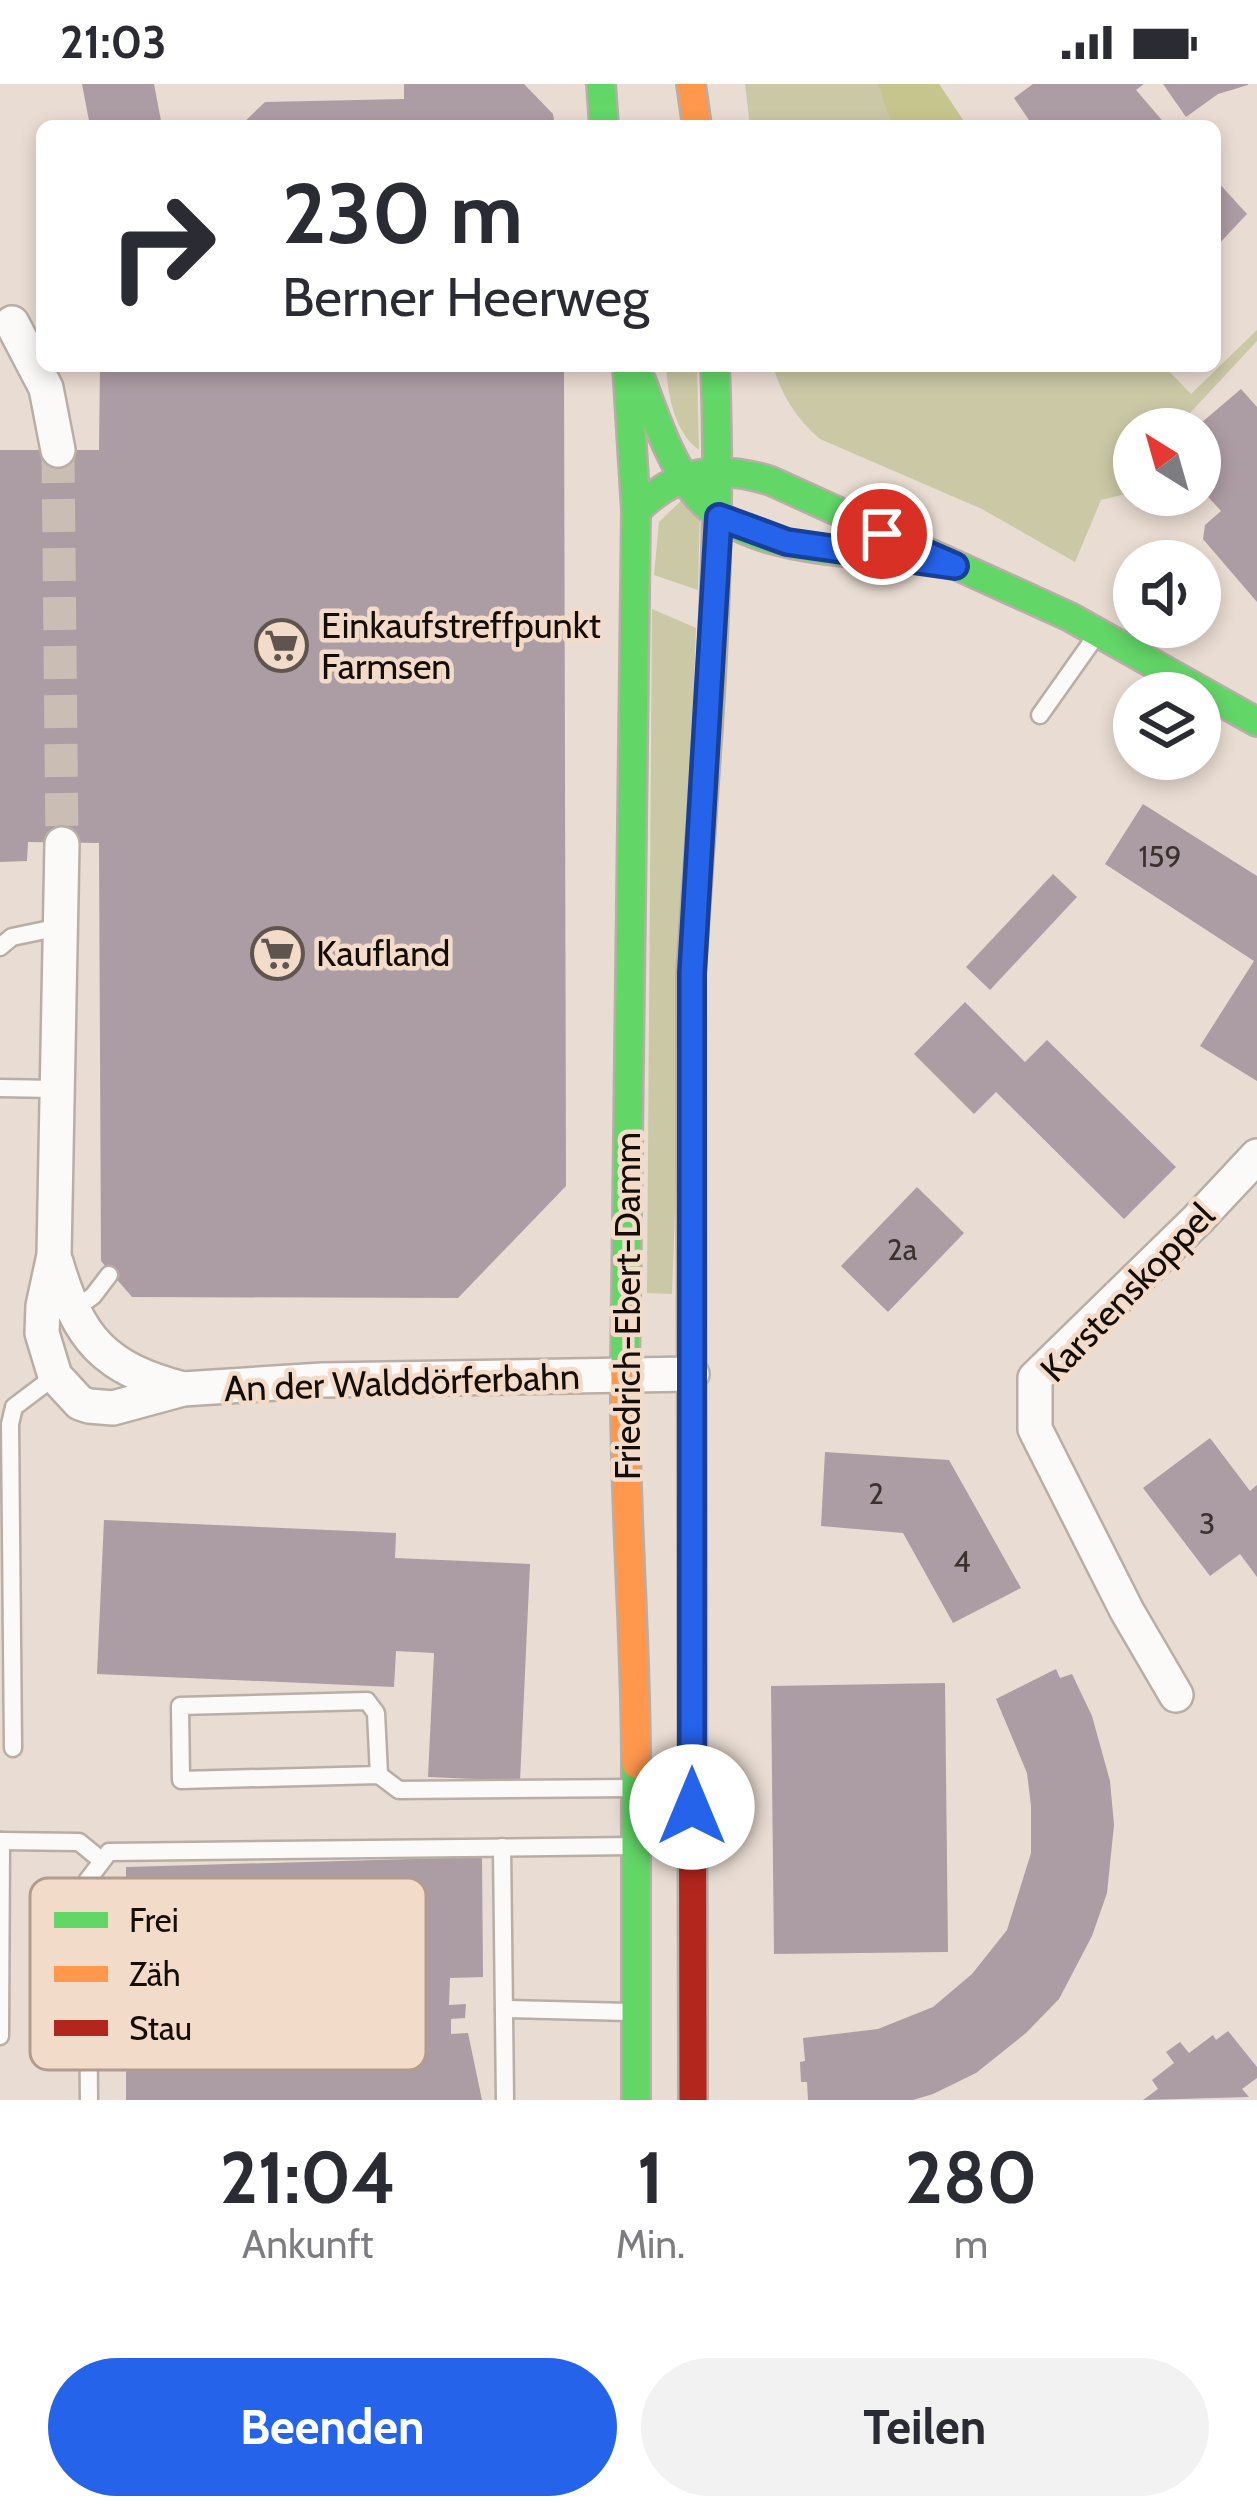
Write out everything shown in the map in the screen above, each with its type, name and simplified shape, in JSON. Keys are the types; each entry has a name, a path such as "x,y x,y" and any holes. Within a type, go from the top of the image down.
{"main road":[{"path":"601,84 604,120"},
{"path":"691,84 696,120"},
{"name":"Friedrich-Ebert-Damm","path":"631,372 636,511 624,1482 633,1572 638,1788 636,2100"},
{"path":"634,372 683,476 719,517 787,542 955,566"},
{"name":"Friedrich-Ebert-Damm","path":"693,2100 692,973 719,517 715,372"},
{"path":"636,511 683,476 719,470 783,488 1006,586 1099,632 1257,722"}],"street":[{"path":"12,323 36,369"},
{"path":"38,372 46,388 58,450"},
{"name":"An der Walddörferbahn","path":"62,844 54,1255 42,1333 55,1376 80,1403 113,1408 183,1389 322,1380 692,1374"},
{"name":"Karstenskoppel","path":"1176,1695 1127,1611 1035,1429 1035,1378 1257,1156"},
{"name":"An der Walddörferbahn","path":"54,1255 70,1312 95,1344 150,1381 183,1389"},
{"path":"55,1376 70,1312"}],"lane":[{"path":"1040,715 1099,632"},
{"path":"0,947 12,937 60,927"},
{"path":"0,1088 56,1089"},
{"path":"70,1312 110,1275"},
{"path":"13,1748 10,1424 14,1407 55,1376"},
{"path":"379,1775 376,1713 368,1701 180,1706 182,1780 379,1775 399,1790 638,1788"},
{"path":"0,2036 0,1841 79,1842 101,1860"},
{"path":"90,1878 109,1852 638,1846"},
{"path":"502,1847 505,2100"},
{"path":"504,2009 634,2012"}],"shaded area":[{"path":"745,84 939,84 963,120 749,120"},
{"path":"878,84 939,84 963,120 890,120"},
{"path":"1257,330 1257,341 1195,408 1113,408 1113,497 1101,500 1075,562 982,509 820,439 791,406 775,372 1170,372 1191,394 1214,372 1221,372 1221,365"},
{"path":"667,372 697,372 699,450 678,423"},
{"path":"683,499 700,510 698,590 654,575 659,522"},
{"path":"652,609 696,628 672,1294 647,1293"}],"building":[{"path":"82,84 154,84 161,120 89,120"},
{"path":"404,84 524,84 554,120 246,120 265,102 404,99"},
{"path":"1033,84 1144,84 1136,90 1162,120 1029,120 1014,98"},
{"path":"1163,84 1248,85 1218,94 1186,117"},
{"path":"1221,186 1247,214 1221,242"},
{"name":"Einkaufstreffpunkt Farmsen","path":"100,372 564,372 566,1186 458,1298 132,1297 101,1261 99,843 28,842 27,861 0,862 0,450 99,450"},
{"path":"1241,389 1257,407 1257,602 1221,560 1221,540 1203,539 1205,525 1221,516 1219,408"},
{"path":"1143,804 1257,876 1257,1081 1200,1046 1254,961 1105,864"},
{"path":"1053,874 1077,897 990,990 966,967"},
{"path":"965,1002 1025,1062 1047,1040 1176,1167 1124,1219 996,1092 974,1114 914,1054"},
{"path":"917,1187 964,1233 888,1312 841,1266"},
{"path":"1210,1438 1250,1491 1257,1485 1257,1577 1240,1554 1210,1576 1143,1488"},
{"path":"825,1452 949,1460 1021,1588 953,1623 903,1533 821,1526"},
{"path":"104,1520 396,1533 395,1558 530,1564 520,1781 428,1777 434,1653 396,1651 394,1687 97,1674"},
{"path":"1056,1669 1060,1678 1072,1674 1092,1716 1110,1781 1114,1825 1107,1893 1092,1936 1059,1999 976,2073 933,2094 913,2100 808,2100 807,2082 801,2082 803,2038 878,2029 933,2007 972,1974 1007,1930 1031,1853 1031,1806 1027,1773 996,1699"},
{"path":"945,1683 948,1952 774,1954 771,1686"},
{"path":"482,1857 483,1977 450,1978 449,2005 466,2004 465,2018 451,2019 451,2034 468,2033 482,2100 126,2100 126,2070 426,2070 426,1878 126,1878 126,1867"},
{"path":"1228,2031 1257,2067 1257,2078 1242,2089 1249,2097 1143,2100 1158,2089 1152,2080 1174,2063 1166,2052 1180,2042 1189,2053 1213,2035 1216,2040"}],"tunnel":[{"path":"58,450 62,844"}],"traffic: fast":[{"path":"601,84 604,120"},
{"path":"625,1373 636,511 627,372"},
{"path":"708,725 716,545 715,372"},
{"path":"642,382 677,466 713,511 736,526 789,544 900,558"},
{"path":"636,511 667,487 699,474 733,473 771,481 1070,617 1257,722"},
{"path":"636,1764 636,2100"}],"traffic: slow":[{"path":"691,84 696,120"},
{"path":"692,1525 691,973 708,725"},
{"path":"625,1373 636,1764"}],"traffic: jam":[{"path":"692,1525 693,2100"}],"place":[{"name":"Einkaufstreffpunkt Farmsen","path":"282,646"},
{"name":"Kaufland","path":"277,953"}],"route":[{"path":"692,1807 692,973 719,517 787,542 955,566 882,534"}]}
